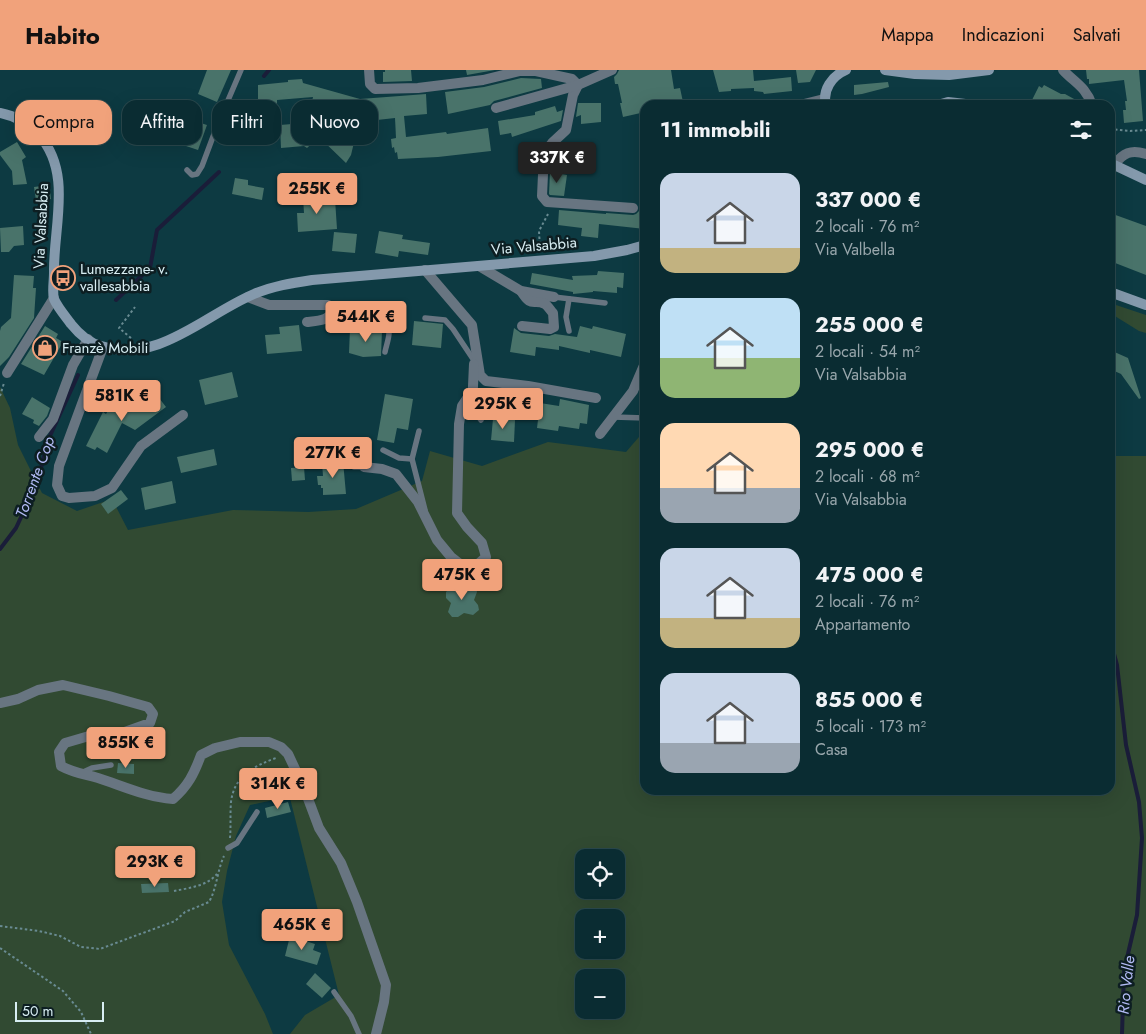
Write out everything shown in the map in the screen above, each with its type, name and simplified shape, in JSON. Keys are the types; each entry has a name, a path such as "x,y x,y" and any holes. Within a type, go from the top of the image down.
{"main road":[{"path":"825,100 828,86 839,73 846,70"},
{"path":"885,70 915,74 949,75 989,70"},
{"name":"Via Valsabbia","path":"0,114 12,117 28,125 48,146 57,167 59,189 54,261 54,298 68,321 77,331 103,347 117,350 145,349 167,342 248,297 280,285 312,280 594,256 640,246"},
{"path":"1115,165 1146,180"},
{"path":"1115,294 1146,305"}],"street":[{"path":"369,70 370,84 375,89 418,88 483,80 520,71 536,71 572,79 578,85"},
{"path":"496,108 578,85 612,70"},
{"path":"1063,70 1080,84 1091,100"},
{"path":"578,85 573,95 566,130 544,153 542,196 547,202 633,208"},
{"path":"1115,161 1121,155 1133,152 1146,154"},
{"path":"479,266 521,291 554,297"},
{"path":"425,270 472,325 475,357 480,375 486,381 596,398"},
{"path":"521,291 526,299 532,303 545,304 554,313 554,327 550,329 522,326"},
{"path":"248,297 269,306 331,306 333,310 329,317 304,322"},
{"path":"7,373 54,298"},
{"path":"39,437 53,419 72,365 88,339"},
{"path":"103,347 60,466 57,485 62,496 69,498 95,496 112,488 141,446 183,415"},
{"path":"472,408 475,357"},
{"path":"600,434 633,391 640,375"},
{"path":"359,467 382,469 396,474 418,502 437,540 451,557 464,567 477,565 486,557 482,544 457,513 459,424 462,406 472,391"},
{"path":"0,702 18,699 38,690 63,685 148,707 153,714 150,723 122,733 88,736 65,743 59,752 61,766 74,773 96,778 155,798 173,799 186,788 195,772 201,755 215,748 240,742 269,742 281,746 288,754 304,788 319,828 341,863 357,902 386,985 376,1034"}],"lane":[{"path":"188,170 192,175 198,174 241,70"},
{"path":"554,297 605,302"},
{"path":"569,298 566,317 569,332"},
{"path":"331,306 373,307 382,311 388,321 389,333 385,352"},
{"path":"425,318 444,320 475,357"},
{"path":"472,408 481,420"},
{"path":"613,417 640,418"},
{"path":"419,431 412,459 425,504 426,518"},
{"path":"383,450 400,458 412,459"},
{"path":"79,774 92,768 110,765"},
{"path":"228,848 237,843 257,812"},
{"path":"334,992 351,1016 359,1034"}],"path":[{"path":"1115,130 1146,130"},
{"path":"541,252 539,231 550,208 556,202"},
{"path":"135,307 119,328 145,349"},
{"path":"0,396 7,373"},
{"path":"0,926 39,931 60,936 80,947 100,949 175,921 185,912 209,902 215,891 219,872 228,848 232,800 240,778 259,764 288,754"},
{"path":"174,891 212,880 219,872"},
{"path":"0,948 64,992 81,1012 91,1034"}],"green space":[{"path":"1115,305 1146,315 1146,333 1139,331 1115,316"},
{"path":"0,387 10,408 18,445 42,493 77,511 112,499 128,530 233,510 308,512 356,509 422,481 430,451 482,466 548,442 626,452 640,436 640,795 1115,795 1115,456 1146,456 1146,1034 290,1034 305,1015 339,995 290,798 250,805 236,836 227,871 222,902 229,945 265,1014 273,1034 0,1034"}],"building":[{"path":"207,70 231,70 218,100 212,100 198,94"},
{"path":"385,70 411,70 412,81 383,82 383,72"},
{"path":"466,70 495,70 467,75"},
{"path":"619,70 671,70 674,89 680,88 683,100 640,100 640,113 623,117 618,84 615,84 614,77"},
{"path":"713,70 753,70 754,81 791,77 792,91 764,94 763,92 754,91 754,88 731,89 731,91 719,92"},
{"path":"796,70 816,70 810,82 798,83"},
{"path":"1086,70 1139,70 1143,121 1124,123 1123,110 1126,110 1125,101 1127,101 1124,80 1089,84"},
{"path":"521,78 541,79 542,88 494,101 490,105 448,114 445,92 484,87"},
{"path":"302,79 303,83 360,99 426,94 427,114 404,116 406,137 488,128 491,151 398,159 397,152 395,153 394,147 392,148 391,139 396,138 395,118 378,120 378,100 312,100 313,97 258,100 258,85 288,82 288,80"},
{"path":"888,82 889,87 854,95 854,85"},
{"path":"1044,85 1076,100 1032,100 1039,86 1042,88"},
{"path":"578,103 601,103 601,122 581,124 581,115 576,117"},
{"path":"555,106 557,112 563,110 561,121 512,137 511,133 500,135 498,121 535,115 535,112"},
{"path":"202,123 207,125 202,139"},
{"path":"291,124 291,145 310,145 307,148 304,146 281,148 281,125"},
{"path":"15,143 15,145 19,145 26,157 22,160 27,184 13,185 12,171 0,155 0,152"},
{"path":"183,145 200,145 198,150"},
{"path":"327,145 353,145 351,155 346,163"},
{"path":"550,172 567,175 564,196 549,194"},
{"path":"235,178 248,180 248,185 264,188 262,200 232,194"},
{"path":"49,185 51,199 36,201 34,187"},
{"path":"318,197 318,201 335,199 337,229 298,232 297,213 304,213 303,198"},
{"path":"559,210 633,215 640,211 640,228 599,224 598,238 581,236 582,228 558,225"},
{"path":"1115,215 1146,226 1146,275 1115,263"},
{"path":"23,226 24,245 14,246 9,252 1,252 0,228"},
{"path":"379,231 403,235 402,239 430,243 428,255 399,251 398,257 375,253"},
{"path":"334,232 357,234 355,253 332,251"},
{"path":"598,271 624,273 623,288 617,287 617,293 593,291 573,294 573,292 530,284 532,273 573,280 572,276 597,275"},
{"path":"14,275 34,276 33,288 36,288 34,318 9,357 0,366 0,331 1,327 11,318"},
{"path":"414,321 443,324 441,348 412,345"},
{"path":"299,325 302,351 267,354 265,335 280,334 279,327"},
{"path":"45,326 58,334 56,338 63,342 44,375 21,364"},
{"path":"580,326 592,329 593,326 626,334 621,357 559,346 559,350 536,347 535,356 510,352 514,328 521,333 577,337"},
{"path":"350,329 382,330 381,356 363,357 349,353"},
{"path":"1115,352 1128,358 1141,398 1139,399 1121,374 1115,371"},
{"path":"232,372 238,397 205,405 199,380"},
{"path":"156,394 166,407 135,430 122,423 107,453 97,447 95,450 86,446 103,412 106,414 114,400 135,412"},
{"path":"385,394 413,399 408,430 397,428 394,443 377,440"},
{"path":"32,397 50,408 47,416 39,426 33,423 34,420 22,414"},
{"path":"560,399 589,405 587,424 580,423 579,429 559,426 558,431 537,428 540,403 559,406"},
{"path":"493,419 515,420 514,442 491,440"},
{"path":"214,449 217,465 181,473 177,457"},
{"path":"343,461 346,494 323,495 323,488 321,488 321,485 318,485 317,476 323,476 322,463"},
{"path":"304,467 305,480 292,481 291,468"},
{"path":"172,481 176,503 145,510 141,488"},
{"path":"121,490 128,499 108,514 101,504"},
{"path":"467,586 476,588 477,592 474,600 479,610 473,615 464,613 458,617 452,617 448,612 451,603 446,598 446,592 450,588 462,590"},
{"path":"118,763 134,764 134,774 117,773"},
{"path":"288,802 291,812 267,818 265,808"},
{"path":"168,883 169,892 142,893 141,884"},
{"path":"290,936 315,944 313,950 321,953 317,965 285,956"},
{"path":"315,973 331,988 322,998 306,984"}],"waterway":[{"name":"Torrente Cop","path":"264,76 269,70"},
{"name":"Torrente Cop","path":"116,300 150,268 157,230 219,172"},
{"name":"Torrente Cop","path":"0,549 16,528 37,483 49,438 78,375"},
{"name":"Rio Valle","path":"1115,658 1126,745 1139,802 1142,838 1137,915 1124,971 1122,1034"}],"place":[{"name":"Lumezzane- v. vallesabbia","path":"63,278"},
{"name":"Franzè Mobili","path":"45,348"}]}
